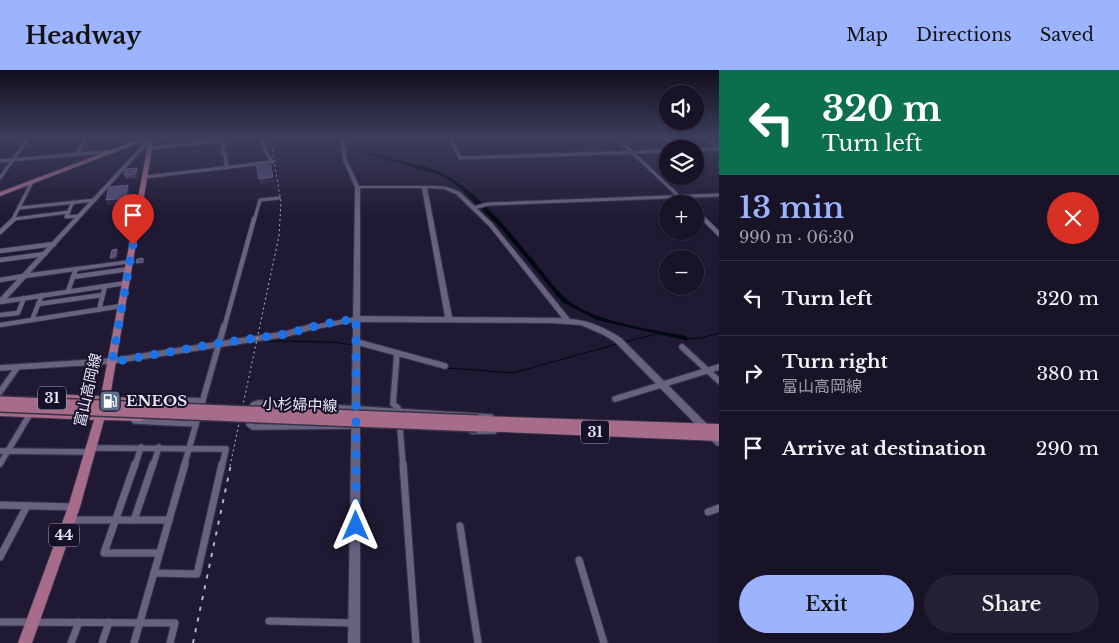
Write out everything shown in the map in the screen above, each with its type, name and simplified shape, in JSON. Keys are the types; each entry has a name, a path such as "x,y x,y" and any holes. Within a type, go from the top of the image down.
{"main road":[{"path":"0,194 80,164"},
{"name":"富山高岡線","path":"25,643 74,507 104,400 130,265 146,164"},
{"name":"31","path":"0,396 276,407 304,417"},
{"name":"小杉婦中線","path":"0,401 304,417"},
{"name":"小杉婦中線","path":"0,407 478,423 715,434"},
{"name":"31","path":"0,412 270,423 304,417"}],"street":[{"path":"0,178 10,164"},
{"path":"0,302 127,164"},
{"path":"226,164 227,168"},
{"path":"145,177 259,164"},
{"path":"347,164 357,187 354,643"},
{"path":"645,164 678,195"},
{"path":"0,232 14,219 32,182"},
{"path":"357,187 424,187 445,188 453,191 475,207 491,225 568,321"},
{"path":"424,187 449,320"},
{"path":"704,195 719,195"},
{"path":"475,207 484,205 659,197"},
{"path":"134,643 260,200 279,198"},
{"path":"19,208 94,200"},
{"path":"72,202 66,217 80,216"},
{"path":"14,219 68,212"},
{"path":"704,220 719,234"},
{"path":"0,251 54,244"},
{"path":"0,260 45,254"},
{"path":"0,280 76,269 130,265"},
{"path":"73,277 130,265"},
{"path":"68,291 76,269"},
{"path":"0,302 126,283"},
{"path":"99,310 105,286"},
{"path":"38,304 102,294"},
{"path":"32,320 42,295"},
{"path":"0,315 18,312 24,298"},
{"path":"0,325 121,306"},
{"path":"0,368 112,362 220,343 286,334 323,324 356,319 582,322 607,332 628,348 715,434"},
{"path":"357,342 445,366"},
{"path":"682,347 719,381"},
{"path":"397,353 393,404 398,408 399,412"},
{"path":"616,399 719,367"},
{"path":"0,392 17,368"},
{"path":"127,401 137,398 203,401"},
{"path":"258,403 478,415 507,425 485,432 356,426 253,427 249,424 253,405 258,403"},
{"path":"0,464 30,414"},
{"path":"135,417 135,421 196,424"},
{"path":"400,428 416,643"},
{"path":"0,452 142,447 226,449 197,574 154,573"},
{"path":"142,447 104,554 159,553"},
{"path":"134,520 159,447"},
{"path":"0,505 74,507"},
{"path":"0,557 27,506"},
{"path":"708,512 719,508"},
{"path":"69,520 169,520"},
{"path":"460,526 478,643"},
{"path":"579,560 604,643"},
{"path":"0,622 175,623 170,643"},
{"path":"71,643 78,622"},
{"path":"102,643 109,622"},
{"path":"268,622 354,623"}],"shaded area":[{"path":"400,164 414,164 427,167 459,183 488,208 558,291 573,304 597,316 643,328 686,336 689,341 597,320 562,302 501,228 459,187 443,176"}],"building":[{"path":"256,164 270,164 273,177 259,179"},
{"path":"137,168 135,174 124,175 126,169"},
{"path":"128,185 125,198 106,200 109,187"},
{"path":"117,249 115,257 110,258 112,250"},
{"path":"143,258 143,262 136,263 137,259"}],"waterway":[{"path":"686,339 702,338 719,333"},
{"path":"623,342 658,334"},
{"path":"261,341 333,342 354,345"},
{"path":"448,368 513,373 617,344"},
{"path":"360,346 378,351"},
{"path":"18,371 102,365"},
{"path":"1,371 12,371"}],"railway":[{"path":"230,466 279,236 281,202 275,164"},
{"path":"193,643 231,464"}],"place":[{"name":"ENEOS","path":"110,401"}],"route":[{"path":"133,245 112,362 220,343 286,334 323,324 356,319 356,526"}]}
